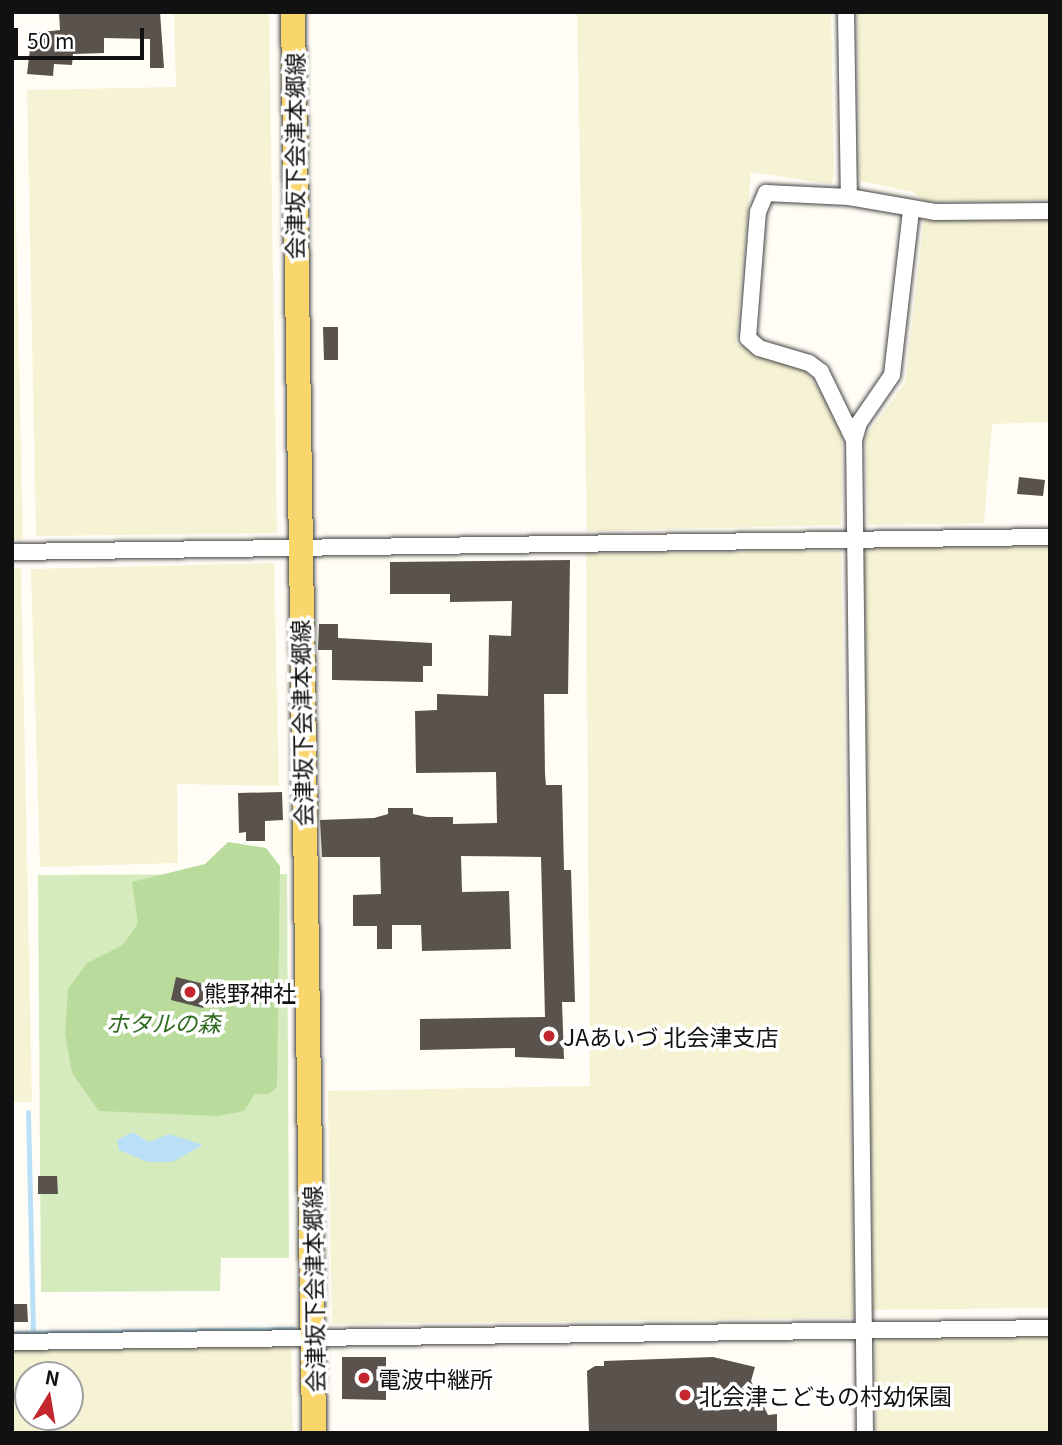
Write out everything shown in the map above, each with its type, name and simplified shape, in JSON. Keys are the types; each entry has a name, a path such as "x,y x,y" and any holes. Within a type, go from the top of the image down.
{"main road":[{"name":"会津坂下会津本郷線","path":"293,12 298,546 314,1433"}],"street":[{"path":"846,12 849,197"},
{"path":"866,1433 853,541 854,440 821,372 809,363 759,348 748,338 758,212 766,193 849,197 911,210 1050,211"},
{"path":"854,440 892,374 911,210"},
{"path":"12,552 1050,537"},
{"path":"12,1342 1050,1328"}],"shaded area":[{"path":"269,12 277,533 36,536 27,90 176,87 174,13"},
{"path":"577,12 831,12 834,174 831,184 751,172 736,344 804,371 828,398 842,430 841,525 587,531"},
{"path":"857,12 1050,12 1050,200 925,202 913,192 860,181"},
{"path":"12,33 23,539 12,539"},
{"path":"1050,219 1050,422 992,424 984,523 868,525 865,437 905,383 924,220"},
{"path":"1050,545 1050,1308 873,1310 864,547"},
{"path":"841,551 854,1318 332,1324 328,1091 590,1086 586,553"},
{"path":"274,563 279,786 177,784 178,863 40,867 31,569"},
{"path":"12,568 21,568 32,1102 12,1102"},
{"path":"1050,1334 1050,1433 876,1433 875,1343 880,1336"},
{"path":"291,1345 293,1433 12,1433 12,1348"}],"green space":[{"path":"228,842 266,848 280,866 277,1087 269,1094 255,1094 244,1111 218,1116 99,1111 72,1073 65,1034 68,989 87,963 123,945 138,923 132,882 205,864"},
{"name":"ホタルの森","path":"287,874 289,1258 221,1258 220,1291 41,1292 38,875"}],"water":[{"path":"133,1132 149,1142 169,1134 203,1145 172,1162 148,1162 119,1150 117,1140"}],"building":[{"path":"59,12 160,12 164,68 150,68 150,39 104,38 104,53 73,54 72,65 54,64 53,76 27,74 32,33 60,30"},
{"path":"323,327 338,327 338,360 324,360"},
{"path":"1019,477 1045,480 1043,496 1017,494"},
{"path":"570,560 568,694 544,694 546,785 562,785 564,870 571,870 575,1002 562,1002 564,1059 515,1057 515,1048 420,1050 420,1019 545,1017 541,857 461,856 462,892 509,891 511,949 422,951 421,925 392,925 392,949 377,949 377,926 353,926 353,895 381,894 380,857 322,857 320,820 374,818 388,814 388,808 413,808 413,814 453,817 453,824 497,823 496,772 416,773 415,711 437,710 437,694 488,696 489,635 511,636 512,601 450,602 450,594 390,594 390,562"},
{"path":"319,624 338,624 338,638 432,643 432,666 423,666 423,682 332,680 332,650 318,650"},
{"path":"282,792 283,820 265,821 265,841 246,841 246,832 239,833 238,793"},
{"name":"熊野神社","path":"176,977 208,985 203,1008 171,1000"},
{"path":"38,1176 57,1176 58,1194 38,1194"},
{"path":"12,1304 27,1304 28,1322 12,1322"},
{"name":"電波中継所","path":"342,1357 386,1357 386,1400 342,1399"},
{"path":"713,1357 755,1367 751,1381 768,1415 777,1414 777,1431 589,1433 587,1371 595,1366 604,1366 604,1361"}],"waterway":[{"path":"28,1112 33,1333"},
{"path":"12,1333 292,1329"}],"place":[{"name":"熊野神社","path":"190,992"},
{"name":"JAあいづ 北会津支店","path":"549,1036"},
{"name":"電波中継所","path":"364,1378"},
{"name":"北会津こどもの村幼保園","path":"685,1395"}]}
